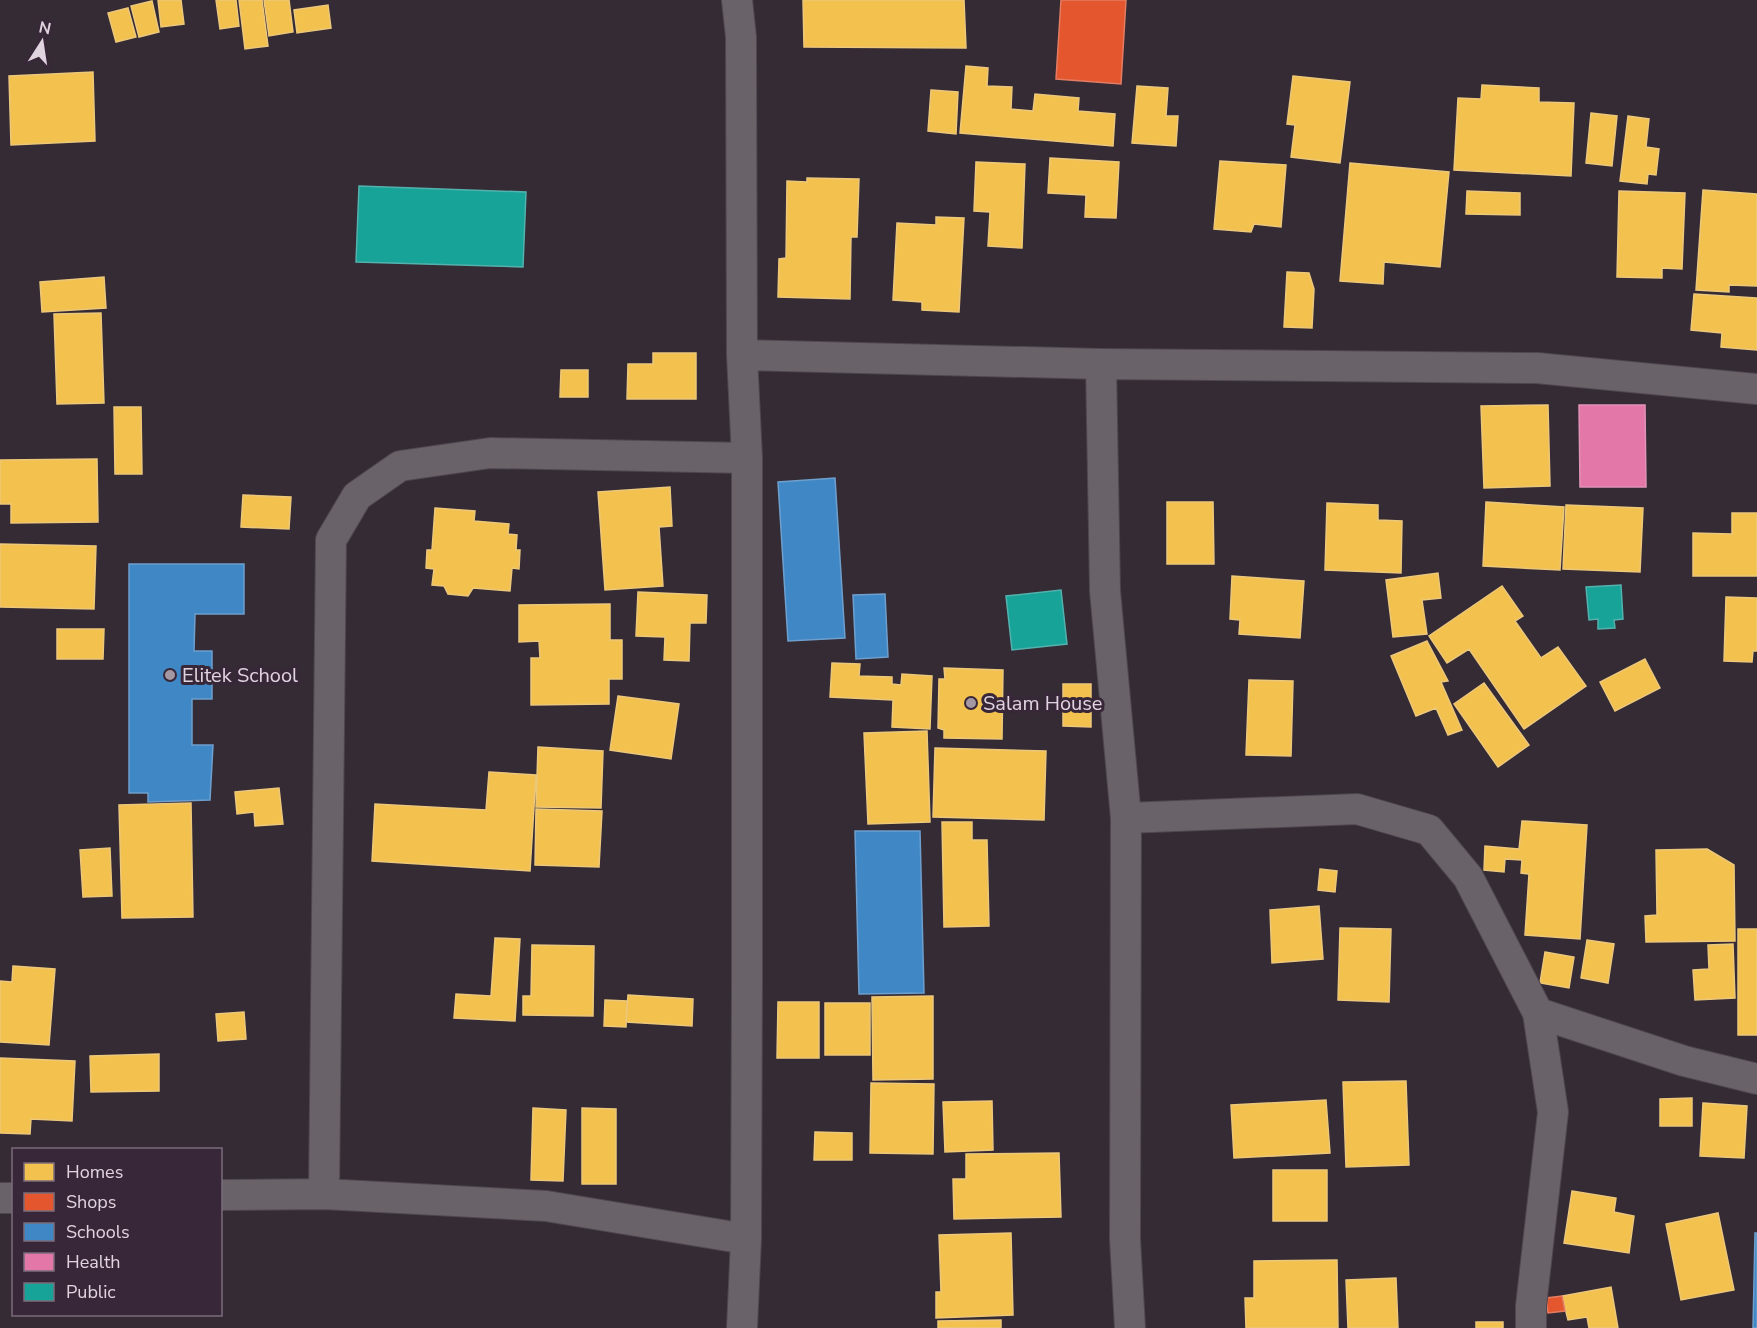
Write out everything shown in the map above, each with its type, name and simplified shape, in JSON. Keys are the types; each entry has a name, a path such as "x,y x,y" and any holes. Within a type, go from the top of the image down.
{"street":[{"path":"737,0 741,38 742,355 747,458 746,1239 742,1328"},
{"path":"742,355 1101,364 1537,368 1757,389"},
{"path":"1101,364 1105,591 1126,818 1125,1239 1130,1328"},
{"path":"324,1194 331,540 357,496 400,466 490,453 747,458"},
{"path":"1126,818 1357,809 1429,830 1468,877 1538,1013 1552,1112 1531,1306 1531,1328"},
{"path":"1538,1013 1684,1061 1757,1079"},
{"path":"222,1196 324,1194 546,1206 746,1239"}],"building: Homes":[{"path":"158,0 181,0 184,24 161,27"},
{"path":"216,0 236,0 239,26 220,29"},
{"path":"239,0 262,0 268,46 245,49"},
{"path":"264,0 289,0 293,32 269,36"},
{"path":"803,0 964,0 966,48 804,47"},
{"path":"152,1 159,32 139,37 131,6"},
{"path":"328,5 331,28 297,33 294,10"},
{"path":"128,8 136,37 116,42 108,13"},
{"path":"966,66 988,68 987,86 1012,87 1011,109 1033,111 1035,94 1079,98 1078,111 1115,114 1113,146 960,133"},
{"path":"93,72 95,141 11,145 9,76"},
{"path":"1293,76 1350,82 1340,163 1291,157 1295,125 1287,124"},
{"path":"1482,85 1539,88 1539,102 1574,103 1571,176 1454,170 1458,98 1481,99"},
{"path":"1137,86 1168,88 1166,116 1178,116 1176,146 1132,143"},
{"path":"931,90 958,92 956,134 928,131"},
{"path":"1591,113 1617,116 1612,166 1586,163"},
{"path":"1628,116 1649,119 1646,147 1659,149 1656,175 1648,174 1647,184 1620,181"},
{"path":"1050,158 1119,162 1116,218 1085,217 1086,195 1048,193"},
{"path":"1220,161 1286,165 1281,227 1254,224 1251,232 1214,229"},
{"path":"976,162 1025,164 1022,248 988,246 990,212 974,211"},
{"path":"1350,163 1449,172 1440,267 1384,262 1383,284 1340,281"},
{"path":"807,178 859,179 857,237 851,237 850,299 778,297 779,259 786,258 787,181 807,182"},
{"path":"1703,190 1757,194 1757,286 1729,285 1729,292 1696,290"},
{"path":"1467,191 1520,193 1520,215 1466,214"},
{"path":"1619,191 1685,193 1682,269 1662,268 1662,278 1617,277"},
{"path":"936,217 964,218 959,312 922,310 922,302 893,300 897,223 936,225"},
{"path":"1287,272 1309,273 1314,289 1312,328 1284,327"},
{"path":"104,277 106,308 42,312 40,282"},
{"path":"1694,294 1757,298 1757,350 1721,347 1722,333 1691,330"},
{"path":"101,313 104,403 57,404 54,314"},
{"path":"653,353 696,353 696,399 627,399 628,364 653,364"},
{"path":"561,370 588,370 588,397 560,397"},
{"path":"1548,405 1550,486 1484,488 1481,406"},
{"path":"114,407 141,407 142,474 115,474"},
{"path":"97,459 98,522 11,523 11,504 0,504 0,460"},
{"path":"670,487 672,526 659,527 663,586 605,590 598,492"},
{"path":"243,495 291,497 289,529 241,527"},
{"path":"1167,502 1213,502 1214,564 1167,564"},
{"path":"1486,502 1564,507 1560,570 1483,566"},
{"path":"1327,503 1378,505 1378,520 1402,521 1401,573 1325,570"},
{"path":"1566,505 1643,508 1640,572 1563,569"},
{"path":"435,508 475,511 474,521 509,524 508,534 517,535 516,550 520,550 519,569 512,568 510,591 473,588 468,596 448,594 444,586 432,585 434,569 426,568 427,550 432,550"},
{"path":"1732,513 1757,513 1757,576 1693,576 1693,533 1732,534"},
{"path":"0,544 96,546 94,609 0,607"},
{"path":"1438,573 1441,598 1422,600 1427,634 1393,637 1386,580"},
{"path":"1232,576 1304,581 1300,638 1239,634 1240,620 1230,619"},
{"path":"1502,586 1523,616 1515,621 1541,658 1558,647 1586,686 1524,729 1469,649 1447,663 1429,636"},
{"path":"638,592 707,595 706,623 690,623 689,661 664,660 665,637 636,636"},
{"path":"1726,597 1757,598 1757,651 1753,651 1752,662 1724,661"},
{"path":"610,604 610,640 622,640 622,679 609,679 609,704 531,705 531,658 540,658 539,641 519,642 519,605"},
{"path":"57,629 104,629 103,659 57,659"},
{"path":"1427,641 1448,681 1441,682 1462,730 1448,735 1436,708 1416,716 1391,656"},
{"path":"1645,659 1660,688 1615,711 1600,682"},
{"path":"832,663 860,664 859,676 892,677 892,684 901,685 902,674 932,676 930,729 892,727 893,700 830,697"},
{"name":"Salam House","path":"944,668 1003,670 1002,739 944,738 944,730 938,728 939,679 945,679"},
{"path":"1249,680 1293,681 1291,756 1246,755"},
{"path":"1484,683 1529,745 1498,767 1454,704"},
{"name":"Salam House","path":"1063,684 1091,684 1091,727 1063,726"},
{"path":"618,696 679,704 671,759 610,750"},
{"path":"927,731 930,822 868,824 864,733"},
{"path":"538,747 603,751 601,808 536,807"},
{"path":"935,748 1046,751 1044,820 933,817"},
{"path":"489,772 536,775 530,871 372,861 375,804 486,810"},
{"path":"279,788 283,824 255,826 254,812 237,814 235,792"},
{"path":"191,803 193,917 122,918 119,805"},
{"path":"536,809 602,811 599,867 535,865"},
{"path":"1522,821 1587,825 1580,939 1525,935 1529,874 1521,873 1522,860 1505,859 1504,872 1484,870 1485,846 1519,849"},
{"path":"942,822 972,822 972,840 987,840 989,926 944,927"},
{"path":"110,848 112,896 83,897 80,850"},
{"path":"1707,849 1734,865 1735,941 1646,942 1645,916 1657,915 1656,850"},
{"path":"1320,869 1337,871 1335,892 1318,890"},
{"path":"1319,906 1323,959 1272,963 1270,910"},
{"path":"1340,928 1391,929 1389,1002 1338,1000"},
{"path":"1738,929 1757,929 1757,1035 1738,1035"},
{"path":"495,938 520,939 515,1021 454,1018 456,994 491,996"},
{"path":"1587,940 1614,944 1608,983 1581,978"},
{"path":"1733,944 1735,998 1695,1000 1693,970 1709,969 1708,945"},
{"path":"532,945 594,946 593,1016 523,1015 523,996 531,996"},
{"path":"1545,952 1574,957 1569,988 1540,983"},
{"path":"13,966 55,969 49,1045 0,1042 0,981 12,982"},
{"path":"628,995 693,999 692,1026 626,1022"},
{"path":"933,996 933,1079 873,1080 872,997"},
{"path":"605,1000 627,1001 626,1027 604,1026"},
{"path":"778,1002 819,1002 819,1058 777,1058"},
{"path":"825,1003 870,1003 870,1055 825,1055"},
{"path":"244,1012 246,1039 218,1041 216,1014"},
{"path":"159,1054 159,1091 91,1092 90,1056"},
{"path":"0,1058 75,1061 72,1121 31,1119 30,1134 0,1133"},
{"path":"1406,1081 1409,1165 1346,1167 1343,1082"},
{"path":"871,1083 934,1084 933,1154 870,1153"},
{"path":"1692,1098 1692,1126 1660,1126 1660,1099"},
{"path":"1326,1100 1330,1153 1234,1158 1231,1105"},
{"path":"992,1101 993,1150 945,1152 943,1102"},
{"path":"1703,1103 1747,1106 1744,1158 1700,1156"},
{"path":"533,1108 566,1110 563,1181 531,1180"},
{"path":"582,1108 616,1109 616,1184 582,1184"},
{"path":"815,1132 852,1133 852,1160 814,1160"},
{"path":"1059,1153 1061,1217 954,1219 953,1179 966,1179 966,1154"},
{"path":"1273,1170 1327,1170 1327,1221 1273,1221"},
{"path":"1572,1191 1616,1198 1614,1212 1634,1216 1629,1253 1564,1243"},
{"path":"1718,1213 1734,1290 1681,1300 1666,1224"},
{"path":"1011,1233 1013,1315 936,1318 936,1292 941,1292 939,1235"},
{"path":"1337,1260 1338,1328 1246,1328 1245,1298 1254,1298 1254,1261"},
{"path":"1396,1278 1398,1328 1348,1328 1346,1280"},
{"path":"1611,1287 1618,1328 1589,1328 1587,1317 1568,1320 1562,1296"},
{"path":"1001,1320 1001,1328 938,1328 938,1321"},
{"path":"1476,1322 1503,1322 1503,1328 1476,1328"}],"building: Shops":[{"path":"1061,0 1126,0 1121,84 1056,79"},
{"path":"1562,1296 1565,1311 1548,1313 1546,1298"}],"building: Schools":[{"path":"835,478 845,638 788,641 778,482"},
{"name":"Elitek School","path":"129,564 244,564 244,614 195,614 194,651 212,651 212,699 192,699 192,745 213,745 210,800 148,802 148,793 129,793"},
{"path":"885,594 888,657 856,659 853,595"},
{"path":"855,831 920,831 924,993 859,994"},
{"path":"1755,1233 1757,1233 1757,1328 1753,1328"}],"building: Health":[{"path":"1579,405 1645,405 1646,487 1580,487"}],"building: Public":[{"path":"359,186 526,192 523,267 356,262"},
{"path":"1621,585 1623,619 1614,620 1615,628 1598,629 1598,619 1589,620 1586,587"},
{"path":"1061,590 1067,644 1012,650 1006,596"}],"place":[{"name":"Elitek School","path":"170,675"},
{"name":"Salam House","path":"971,703"}]}
